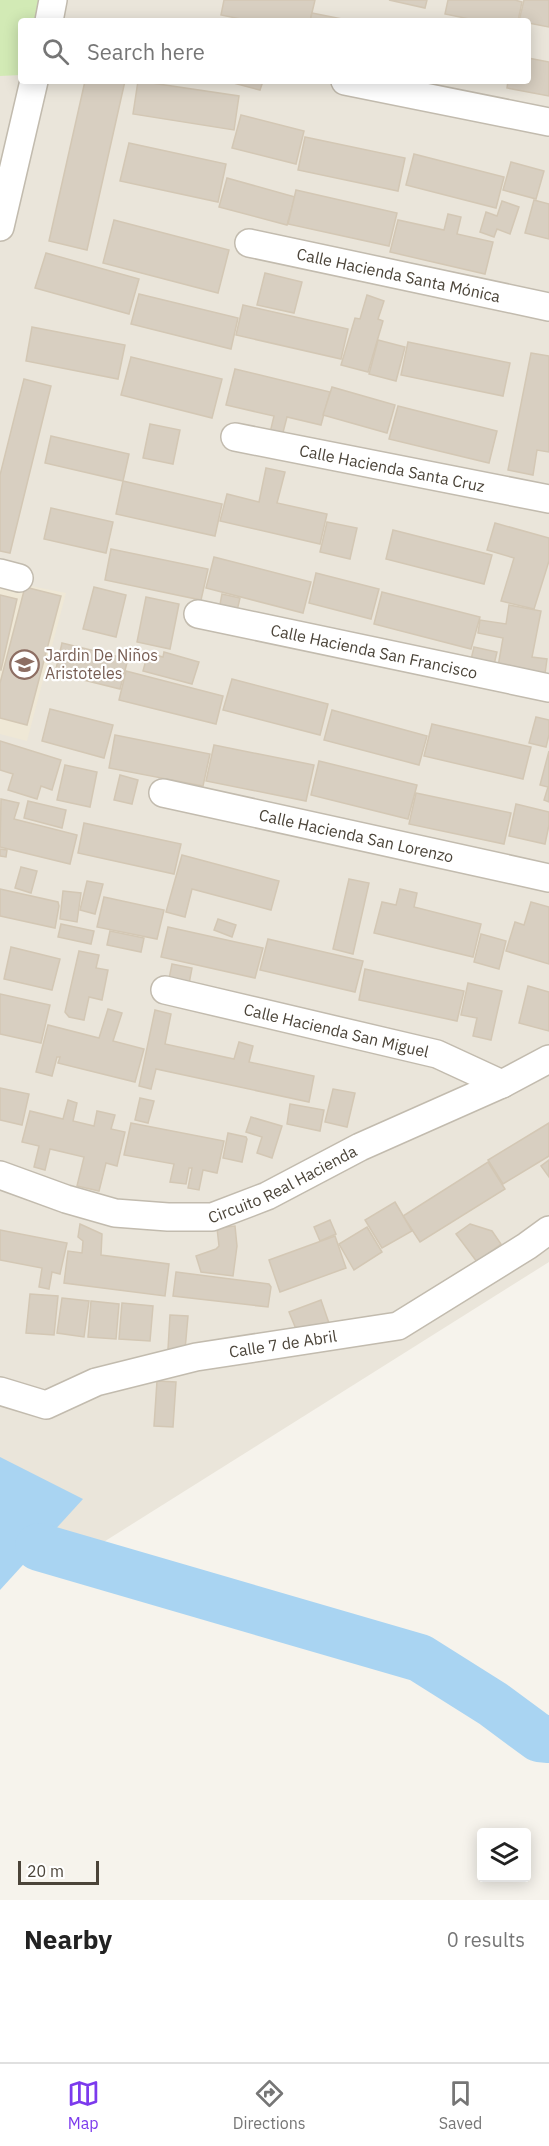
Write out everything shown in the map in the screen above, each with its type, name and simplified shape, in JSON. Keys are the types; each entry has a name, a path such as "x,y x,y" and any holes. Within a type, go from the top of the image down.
{"street":[{"path":"50,18 54,0"},
{"path":"0,227 33,84"},
{"path":"360,84 549,122"},
{"name":"Calle Hacienda Santa Mónica","path":"249,243 549,307"},
{"name":"Calle Hacienda Santa Cruz","path":"235,437 549,499"},
{"name":"Calle Hacienda San Francisco","path":"198,614 549,688"},
{"name":"Calle Hacienda San Lorenzo","path":"163,793 549,878"},
{"name":"Calle Hacienda San Miguel","path":"165,990 437,1054 502,1084"},
{"name":"Circuito Real Hacienda","path":"0,1175 66,1199 115,1213 168,1217 212,1217 267,1196 360,1147 502,1084 549,1059"},
{"name":"Calle 7 de Abril","path":"0,1390 46,1405 96,1382 196,1357 398,1326 549,1230"}],"shaded area":[{"path":"0,0 549,0 549,1262 75,1560 0,1549"},
{"name":"Jardin De Niños Aristoteles","path":"0,580 66,593 27,741 0,734"}],"green space":[{"path":"0,0 51,0 47,18 18,18 18,75 0,76"}],"water":[{"path":"0,1457 83,1499 0,1590"}],"building":[{"path":"224,0 315,0 311,18 236,18 221,15"},
{"path":"389,0 427,0 425,8"},
{"path":"448,0 515,0 522,2 519,18 464,18 445,14"},
{"path":"524,0 549,0 549,27 531,24 531,18 520,18"},
{"path":"312,13 337,18 311,18"},
{"path":"531,59 549,62 549,96 507,88 508,84 531,84"},
{"path":"84,84 124,84 87,250 49,241"},
{"path":"138,84 158,84 239,96 234,130 133,114"},
{"path":"237,84 262,84 260,90"},
{"path":"241,115 304,131 296,164 232,148"},
{"path":"305,137 405,158 398,191 298,170"},
{"path":"129,143 226,164 218,202 120,181"},
{"path":"414,154 504,177 496,208 406,185"},
{"path":"511,162 544,171 536,199 503,190"},
{"path":"227,178 295,197 287,225 219,207"},
{"path":"296,190 397,213 389,246 288,224"},
{"path":"534,200 549,204 549,239 525,233"},
{"path":"502,201 519,207 510,234 497,229 494,237 480,232 486,212 497,216"},
{"path":"448,214 461,217 457,234 493,242 485,274 390,252 398,220 444,230"},
{"path":"114,220 229,250 218,293 103,263"},
{"path":"46,253 139,279 129,314 35,288"},
{"path":"265,273 302,282 294,313 257,305"},
{"path":"139,294 238,318 231,349 131,324"},
{"path":"367,295 384,301 378,319 383,321 368,372 341,365 355,318 360,319"},
{"path":"243,305 348,329 341,359 236,335"},
{"path":"32,327 125,345 118,379 26,361"},
{"path":"378,340 405,347 396,381 369,374"},
{"path":"408,342 510,363 503,396 401,375"},
{"path":"531,353 549,356 549,452 537,450 533,475 508,470"},
{"path":"131,357 222,379 212,418 121,395"},
{"path":"235,369 330,392 321,425 287,417 281,440 269,437 274,416 226,405"},
{"path":"24,379 51,386 10,553 0,551 0,475"},
{"path":"332,387 395,405 387,433 323,415"},
{"path":"398,406 497,431 489,463 389,439"},
{"path":"150,424 180,430 173,464 143,458"},
{"path":"51,436 129,454 123,481 45,463"},
{"path":"266,468 285,472 277,503 327,514 320,544 220,521 227,494 259,502"},
{"path":"123,481 222,504 215,536 116,514"},
{"path":"51,508 113,522 106,553 44,539"},
{"path":"327,522 357,528 350,559 320,552"},
{"path":"495,523 549,538 549,561 534,609 501,601 514,558 487,550"},
{"path":"393,530 492,555 484,584 386,559"},
{"path":"111,549 208,569 201,600 105,580"},
{"path":"214,557 311,582 303,613 206,588"},
{"path":"316,573 379,589 371,619 309,603"},
{"name":"Jardin De Niños Aristoteles","path":"25,587 61,596 27,725 0,718 0,683"},
{"path":"94,587 126,595 116,637 83,629"},
{"path":"382,592 480,617 471,649 374,624"},
{"path":"222,594 240,598 235,619 218,615"},
{"path":"0,595 17,599 1,670 0,670"},
{"path":"146,597 179,604 170,649 137,642"},
{"path":"509,605 541,611 532,657 547,659 544,681 497,672 503,638 478,633 480,620 506,624"},
{"path":"62,643 128,659 120,689 55,673"},
{"path":"474,647 497,652 492,673 469,668"},
{"path":"164,652 199,662 192,684 143,671 148,653 163,657"},
{"path":"126,671 223,696 216,724 119,700"},
{"path":"232,679 328,704 320,735 223,710"},
{"path":"50,709 113,725 104,758 42,741"},
{"path":"332,710 427,736 419,765 324,740"},
{"path":"536,717 549,720 546,747 529,743"},
{"path":"432,724 531,747 523,779 424,756"},
{"path":"115,735 210,754 203,786 109,768"},
{"path":"0,741 61,760 52,790 41,786 37,799 8,790 13,774 0,770"},
{"path":"214,745 314,765 306,801 206,781"},
{"path":"549,751 549,802 544,800 548,787 540,785"},
{"path":"319,761 417,785 408,819 311,795"},
{"path":"65,765 97,772 90,807 57,800"},
{"path":"120,775 138,780 132,804 114,800"},
{"path":"416,793 511,813 504,844 409,824"},
{"path":"1,799 19,803 14,819 77,835 70,864 0,847"},
{"path":"28,801 66,810 62,828 24,818"},
{"path":"516,804 549,812 545,844 509,836"},
{"path":"84,823 181,844 174,874 78,853"},
{"path":"0,849 7,850 6,857 0,856"},
{"path":"182,855 279,881 271,910 192,889 185,917 166,912"},
{"path":"21,867 37,871 31,893 15,888"},
{"path":"349,879 369,883 353,954 333,949"},
{"path":"87,881 103,884 95,914 80,910"},
{"path":"0,889 58,902 55,928 0,916"},
{"path":"400,889 417,893 414,907 481,924 473,957 374,933 382,902 396,905"},
{"path":"63,891 81,893 77,922 60,919"},
{"path":"104,897 164,910 157,939 97,927"},
{"path":"531,902 549,907 549,964 506,951 515,922 524,925"},
{"path":"218,919 236,925 232,937 214,930"},
{"path":"61,924 94,931 91,944 58,937"},
{"path":"168,927 263,948 255,978 161,957"},
{"path":"110,931 144,938 141,952 107,945"},
{"path":"481,934 506,941 499,969 474,962"},
{"path":"268,939 363,961 355,992 260,970"},
{"path":"11,947 60,959 52,990 4,979"},
{"path":"79,951 99,955 96,968 108,970 102,1000 89,997 84,1020 69,1017 65,1012"},
{"path":"172,964 192,968 188,989 168,984"},
{"path":"365,969 464,991 457,1021 359,1000"},
{"path":"468,983 502,991 491,1040 473,1036 477,1018 461,1015"},
{"path":"528,986 549,992 549,1031 519,1023"},
{"path":"0,994 50,1005 41,1043 0,1034"},
{"path":"108,1009 122,1013 113,1041 144,1049 135,1082 58,1063 60,1057 57,1057 52,1076 36,1072 48,1025 99,1038"},
{"path":"155,1010 171,1014 165,1044 234,1059 239,1042 253,1046 249,1062 314,1076 309,1102 156,1069 151,1089 139,1086"},
{"path":"0,1088 29,1094 22,1125 0,1120"},
{"path":"333,1089 355,1093 347,1127 325,1122"},
{"path":"140,1098 154,1101 148,1123 135,1120"},
{"path":"68,1100 77,1103 73,1121 94,1126 97,1111 115,1115 111,1129 125,1132 117,1166 106,1163 99,1191 77,1186 84,1157 50,1149 45,1170 34,1167 39,1146 22,1142 30,1111 63,1119"},
{"path":"290,1104 324,1110 320,1131 287,1124"},
{"path":"251,1117 282,1126 272,1158 257,1153 262,1137 246,1132"},
{"path":"131,1123 224,1141 217,1173 203,1170 199,1190 188,1188 192,1168 189,1168 186,1184 170,1182 174,1164 124,1155"},
{"path":"549,1123 549,1156 503,1184 488,1160"},
{"path":"228,1133 247,1139 242,1162 223,1158"},
{"path":"549,1160 549,1177 541,1166"},
{"path":"488,1162 505,1189 420,1242 403,1216"},
{"path":"395,1202 412,1231 382,1248 365,1220"},
{"path":"330,1220 336,1234 320,1241 314,1227"},
{"path":"80,1224 102,1234 101,1255 169,1264 165,1296 64,1283 68,1251 82,1253 83,1241 78,1237"},
{"path":"470,1224 492,1231 501,1244 477,1262 456,1234"},
{"path":"235,1226 237,1246 233,1276 201,1272 196,1256 219,1246 217,1228"},
{"path":"367,1227 382,1252 354,1270 339,1244"},
{"path":"0,1230 67,1243 60,1274 52,1272 49,1289 39,1287 42,1268 0,1260"},
{"path":"335,1236 346,1268 280,1292 269,1260"},
{"path":"176,1272 269,1284 271,1287 268,1307 173,1296"},
{"path":"30,1294 58,1296 54,1335 26,1333"},
{"path":"62,1298 89,1301 84,1337 57,1333"},
{"path":"321,1300 331,1329 296,1329 289,1312"},
{"path":"91,1301 119,1304 116,1339 88,1337"},
{"path":"122,1303 153,1306 150,1341 119,1339"},
{"path":"170,1315 188,1316 185,1350 168,1349"},
{"path":"157,1381 176,1382 173,1427 154,1426"}],"waterway":[{"path":"39,1547 420,1658 493,1704 539,1738 549,1739"}],"place":[{"name":"Jardin De Niños Aristoteles","path":"24,664"}]}
